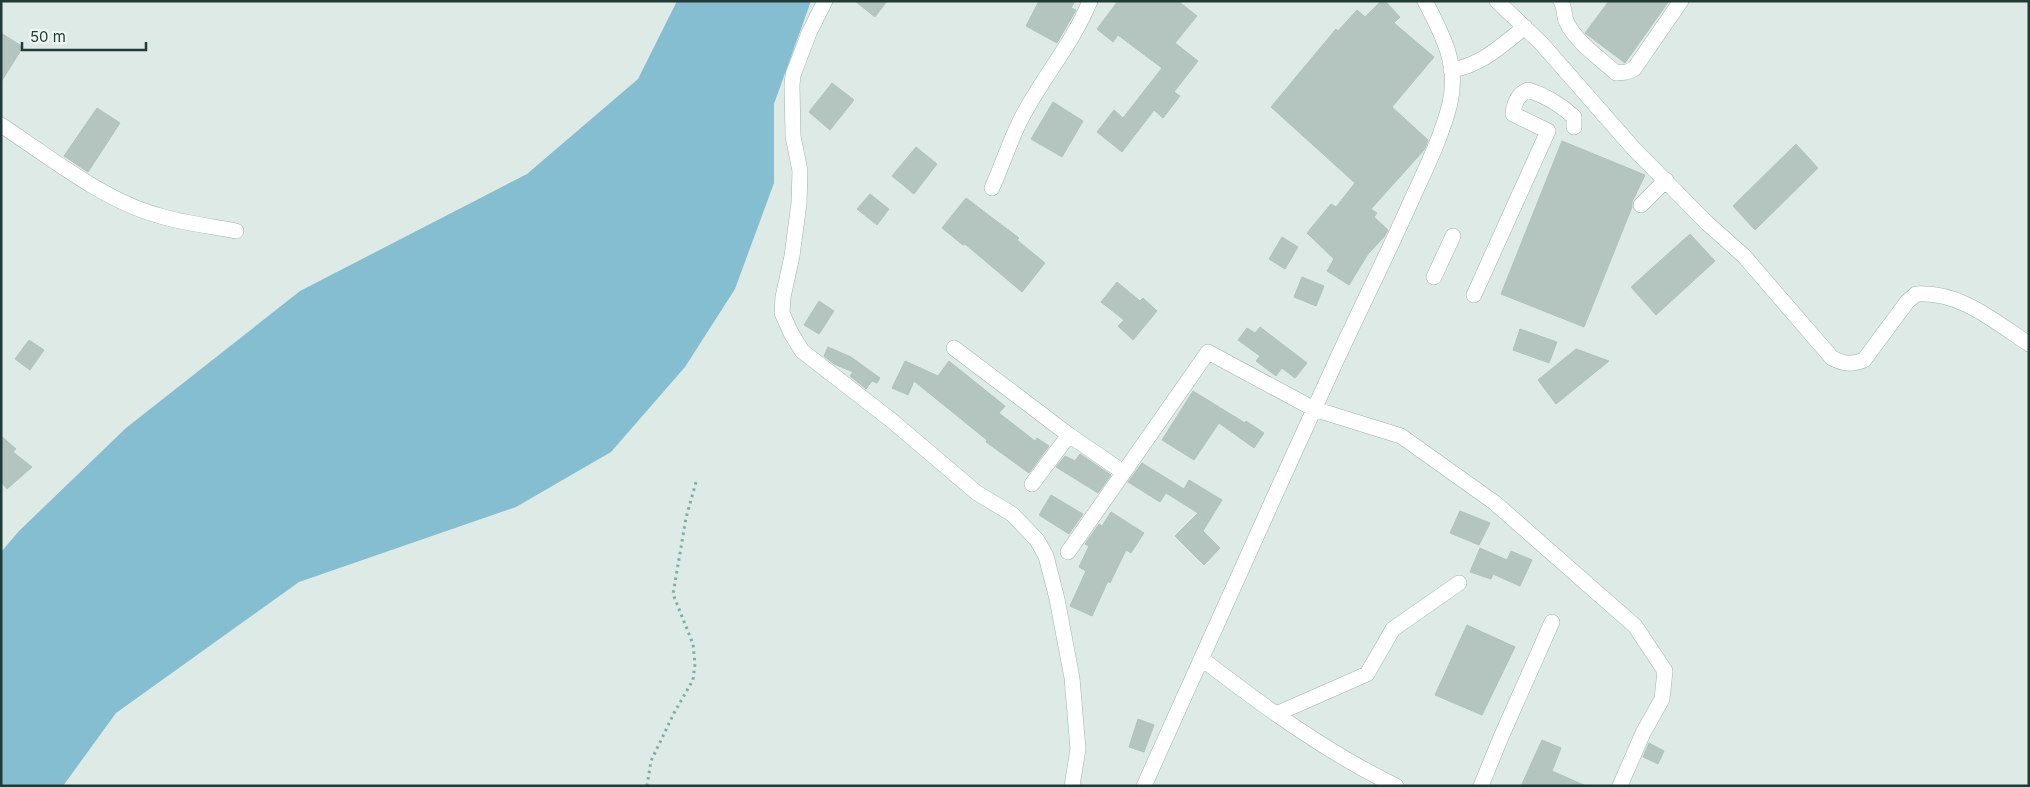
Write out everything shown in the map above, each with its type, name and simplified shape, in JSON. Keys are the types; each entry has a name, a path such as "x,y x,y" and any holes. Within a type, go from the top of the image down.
{"street":[{"path":"825,1 809,33 793,75 792,136 800,171 799,204 782,313 790,333 802,351 891,420 978,493 1012,514 1037,540 1046,556 1072,678 1078,749 1072,786"},
{"path":"992,188 1020,121 1039,88 1065,51 1090,1"},
{"path":"1144,786 1314,409 1429,162 1450,102 1451,70 1449,49 1425,1"},
{"path":"1498,1 1525,27 1622,136 1707,223 1744,256 1832,358 1844,364 1854,364 1864,360 1907,302 1916,294 1946,295 1965,303 2029,344"},
{"path":"1567,4 1565,21 1574,34 1616,73 1634,69 1681,1"},
{"path":"1451,70 1476,64 1525,27"},
{"path":"1474,295 1548,131 1514,114 1516,100 1523,92 1528,90 1538,93 1574,117 1574,127"},
{"path":"1,125 107,194 134,207 157,215 236,231"},
{"path":"1641,205 1666,180"},
{"path":"1434,277 1453,236"},
{"path":"954,348 1069,435 1123,472"},
{"path":"1068,552 1208,352 1314,409 1401,436 1495,504 1635,626 1665,671 1662,699 1643,733 1620,786"},
{"path":"1032,484 1069,435"},
{"path":"1276,714 1367,674 1394,629 1458,583"},
{"path":"1482,786 1501,737 1552,622"},
{"path":"1202,658 1276,714 1346,759 1396,786"}],"path":[{"path":"647,786 651,761 674,712 693,680 695,664 693,644 673,594 686,518 696,482"}],"water":[{"path":"677,1 811,1 774,104 774,183 735,289 685,367 611,452 516,507 299,582 116,713 63,786 1,786 1,552 19,531 126,428 300,291 527,174 638,79"}],"building":[{"path":"855,1 887,1 875,17"},
{"path":"1039,1 1075,1 1071,8 1076,10 1057,43 1026,26"},
{"path":"1118,1 1178,1 1197,16 1175,43 1198,61 1174,92 1180,96 1163,118 1154,110 1122,152 1097,132 1114,110 1123,118 1162,68 1118,35 1113,42 1097,29"},
{"path":"1381,1 1385,1 1400,17 1394,23 1434,57 1392,107 1428,140 1424,150 1371,209 1377,213 1374,217 1388,230 1368,254 1349,285 1327,271 1334,259 1307,233 1331,204 1336,207 1355,183 1271,107 1336,29 1338,31 1357,10 1365,17"},
{"path":"1609,1 1669,1 1625,63 1585,33"},
{"path":"1,33 23,47 1,82"},
{"path":"832,83 854,100 830,130 809,112"},
{"path":"1053,102 1083,121 1062,157 1031,139"},
{"path":"97,108 120,123 88,172 64,156"},
{"path":"1562,141 1645,175 1632,202 1632,207 1584,327 1501,294"},
{"path":"1796,144 1818,168 1755,230 1733,206"},
{"path":"916,147 937,164 914,194 892,176"},
{"path":"870,194 889,209 877,225 857,209"},
{"path":"966,198 1019,238 1017,240 1045,263 1022,292 965,244 963,245 942,228"},
{"path":"1690,234 1715,261 1656,315 1631,287"},
{"path":"1282,237 1298,247 1285,269 1269,259"},
{"path":"1302,277 1324,286 1316,306 1294,297"},
{"path":"1117,282 1140,301 1143,298 1157,311 1133,340 1118,326 1124,320 1101,302"},
{"path":"819,301 834,311 819,334 804,325"},
{"path":"1260,327 1307,363 1295,378 1282,368 1276,376 1256,361 1260,356 1238,340 1247,328 1255,333"},
{"path":"1520,329 1557,342 1549,363 1513,350"},
{"path":"29,340 44,350 30,370 15,359"},
{"path":"828,347 851,357 880,378 877,383 872,381 866,389 850,376 853,372 834,364 824,356"},
{"path":"1576,349 1609,361 1556,404 1538,380"},
{"path":"905,361 938,376 949,361 1005,406 999,413 1035,441 1037,438 1049,446 1029,473 986,442 987,440 914,381 908,395 892,388"},
{"path":"1193,391 1264,433 1254,448 1219,423 1194,460 1162,440"},
{"path":"1,436 16,449 13,452 32,467 7,489 1,482"},
{"path":"1080,454 1111,475 1098,493 1056,467 1065,456 1075,461"},
{"path":"1142,463 1184,489 1189,480 1222,500 1203,531 1220,548 1204,565 1175,536 1198,513 1166,493 1160,502 1128,482"},
{"path":"1051,495 1083,514 1069,534 1039,515"},
{"path":"1460,511 1490,523 1479,545 1450,533"},
{"path":"1111,512 1144,533 1131,553 1126,550 1110,583 1108,581 1092,616 1070,606 1086,571 1079,567 1089,546 1085,544 1099,524 1102,526"},
{"path":"1480,548 1507,560 1511,551 1532,560 1520,586 1493,574 1491,579 1470,572"},
{"path":"1467,625 1515,647 1482,715 1435,695"},
{"path":"1138,719 1154,725 1144,752 1129,747"},
{"path":"1542,740 1561,748 1552,771 1586,786 1521,786"},
{"path":"1649,743 1664,751 1658,764 1643,757"}]}
